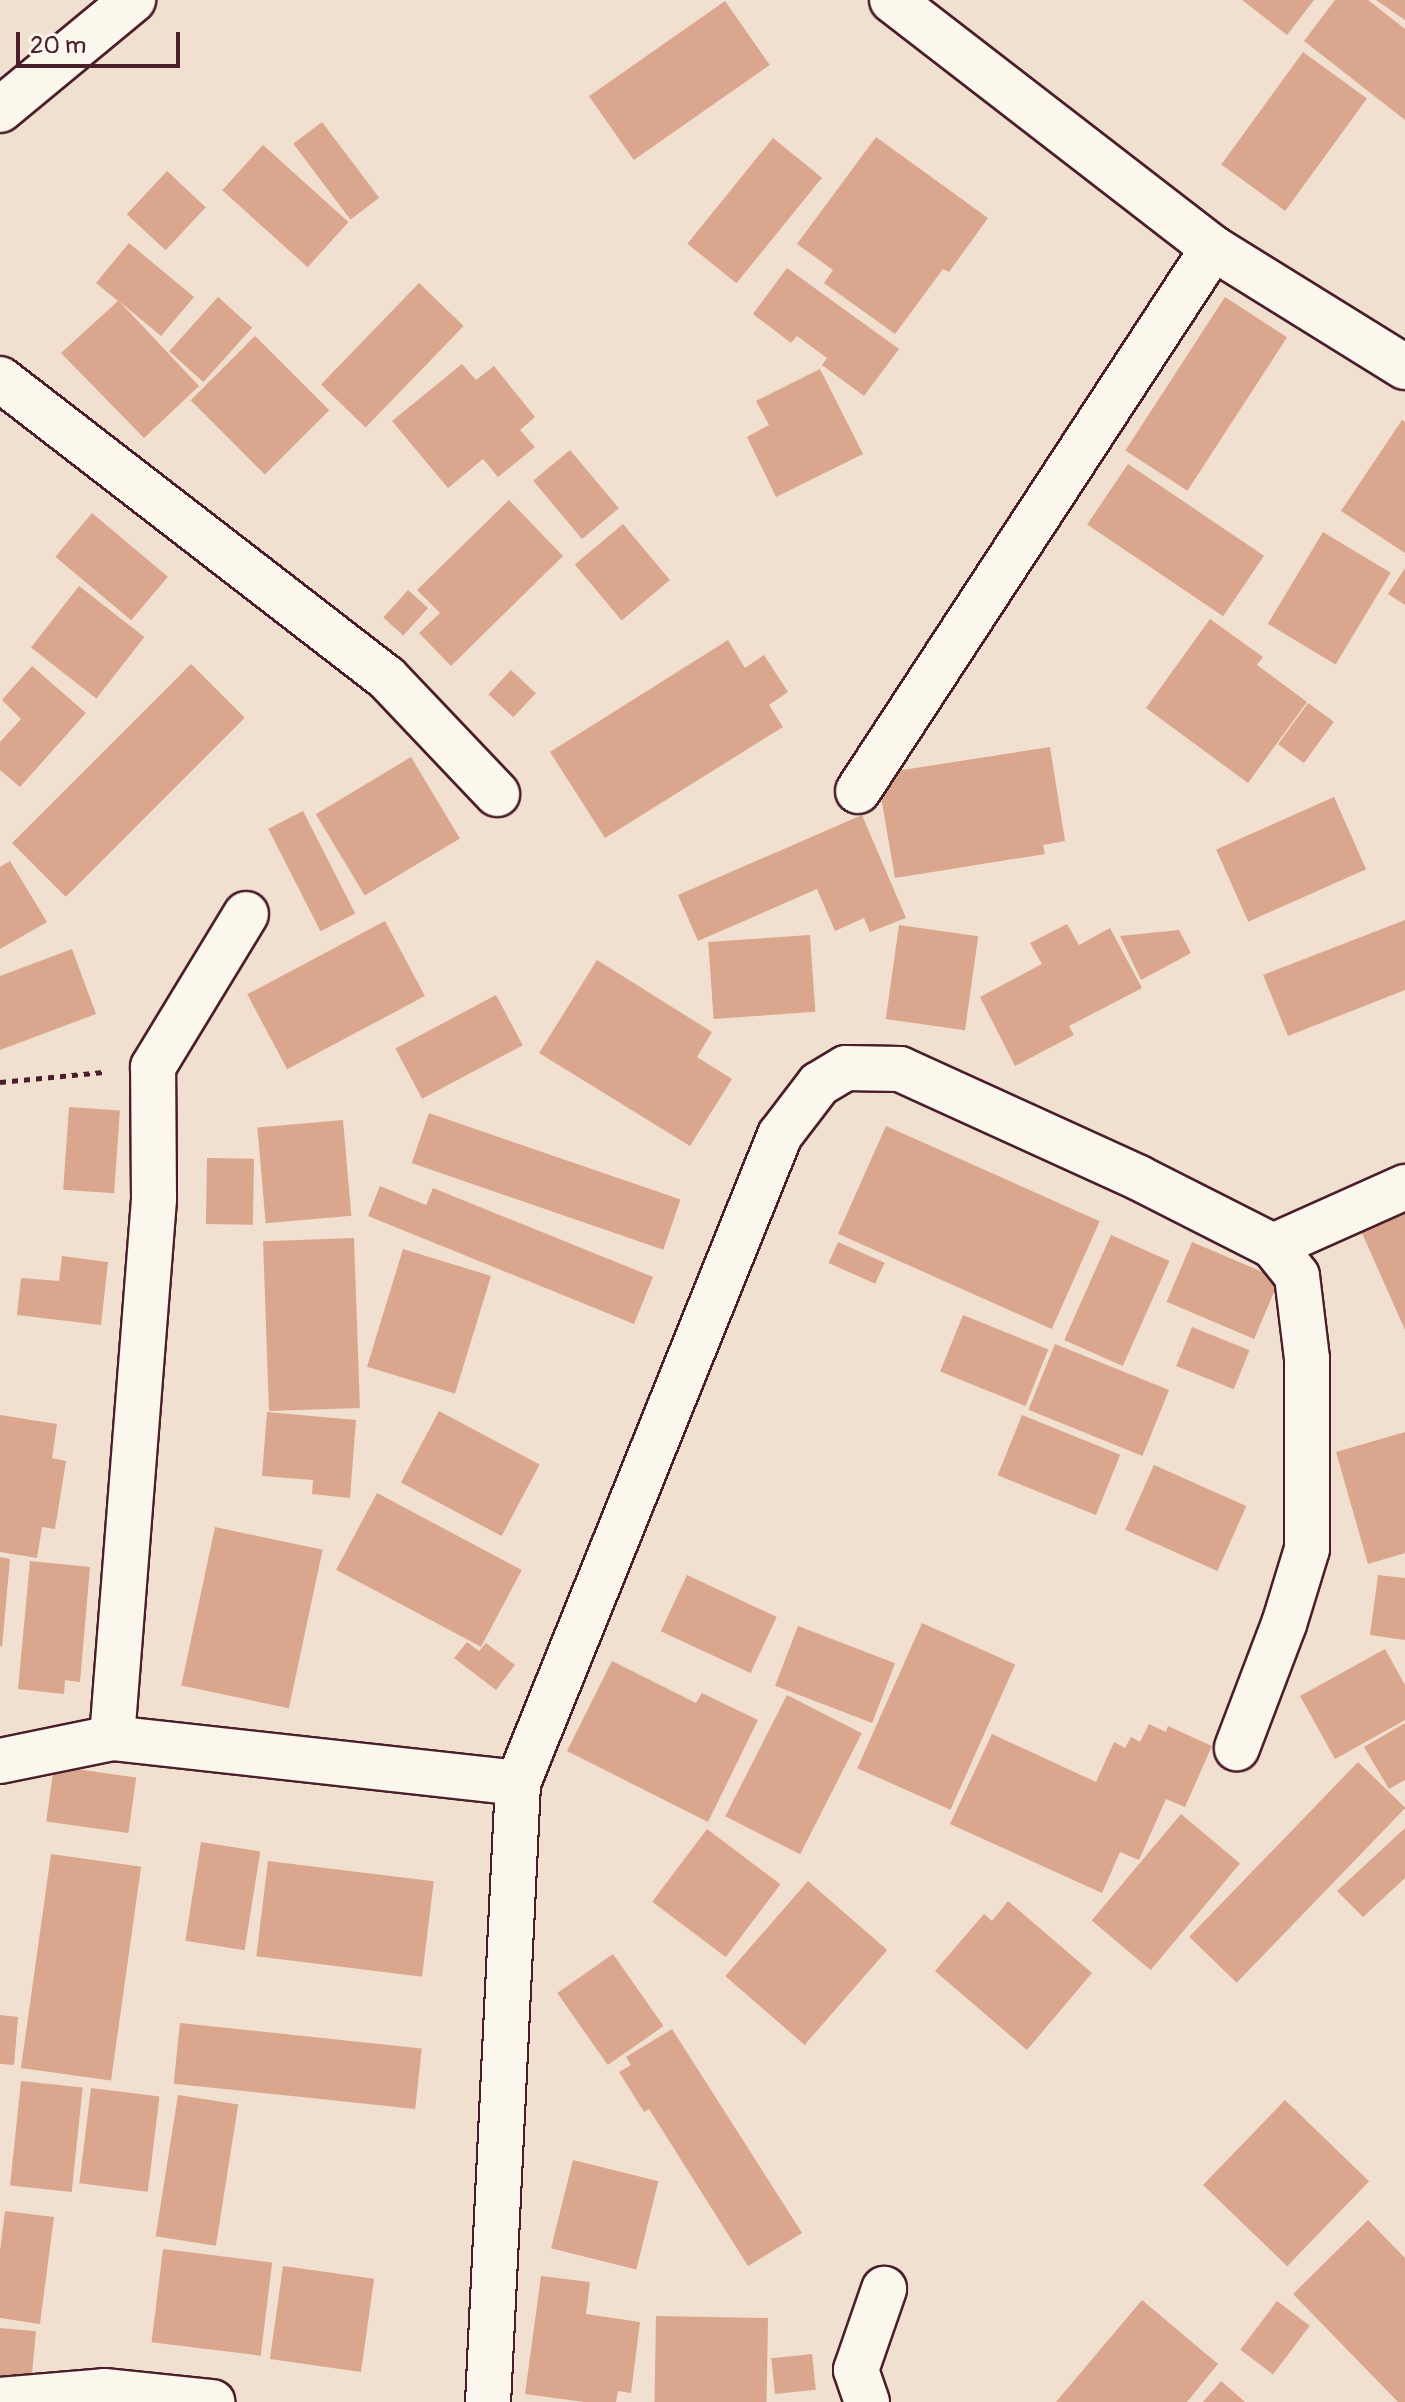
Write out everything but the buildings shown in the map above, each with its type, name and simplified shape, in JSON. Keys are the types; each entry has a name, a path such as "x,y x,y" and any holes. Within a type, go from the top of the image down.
{"street":[{"path":"0,110 133,0"},
{"path":"892,0 1213,248 1405,367"},
{"path":"858,791 1213,248"},
{"path":"0,379 387,678 497,794"},
{"path":"112,1738 154,1199 153,1067 246,914"},
{"path":"488,2402 518,1783 780,1135 819,1084 846,1068 900,1069 1139,1178 1273,1246 1297,1276 1307,1359 1307,1549 1284,1624 1237,1748"},
{"path":"1273,1246 1405,1187"},
{"path":"0,1761 112,1738 518,1783"},
{"path":"867,2402 856,2370 884,2289"},
{"path":"0,2400 104,2391 212,2402"}],"path":[{"path":"0,1082 153,1067"}]}
